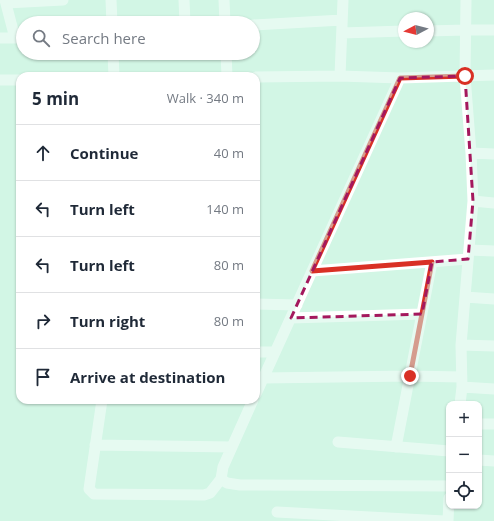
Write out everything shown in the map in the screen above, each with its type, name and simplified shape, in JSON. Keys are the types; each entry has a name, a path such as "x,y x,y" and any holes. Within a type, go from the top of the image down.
{"street":[{"path":"16,30 5,2 64,0"},
{"path":"111,0 112,16"},
{"path":"184,0 185,16"},
{"path":"224,0 225,16"},
{"path":"340,76 343,0"},
{"path":"460,401 461,345 473,201 465,76 466,0"},
{"path":"260,26 342,20"},
{"path":"434,31 494,30"},
{"path":"342,33 398,31"},
{"path":"0,38 16,38"},
{"path":"113,60 114,72"},
{"path":"226,60 227,72"},
{"path":"260,77 340,76 400,78 494,75"},
{"path":"260,385 400,78"},
{"path":"0,80 16,80"},
{"path":"470,153 494,154"},
{"path":"473,201 494,203"},
{"path":"312,271 432,262 468,254 494,251"},
{"path":"396,447 432,262"},
{"path":"465,297 494,299"},
{"path":"260,304 296,305"},
{"path":"291,318 422,314"},
{"path":"461,345 494,346"},
{"path":"260,352 275,352"},
{"path":"263,378 410,376 461,382 494,389"},
{"path":"101,404 89,489 94,494 204,495 210,493 221,478 223,467 251,404"},
{"path":"482,424 494,424"},
{"path":"338,442 446,451"},
{"path":"95,445 232,447"},
{"path":"482,460 494,461"},
{"path":"221,478 227,483 240,485 446,486"},
{"path":"448,521 449,509"},
{"path":"277,512 444,521"}],"highlighted area":[{"path":"465,76 473,201 468,259 432,262 422,314 291,318 400,78"}],"route":[{"path":"410,376 432,262 312,271 400,78 465,76"}]}
